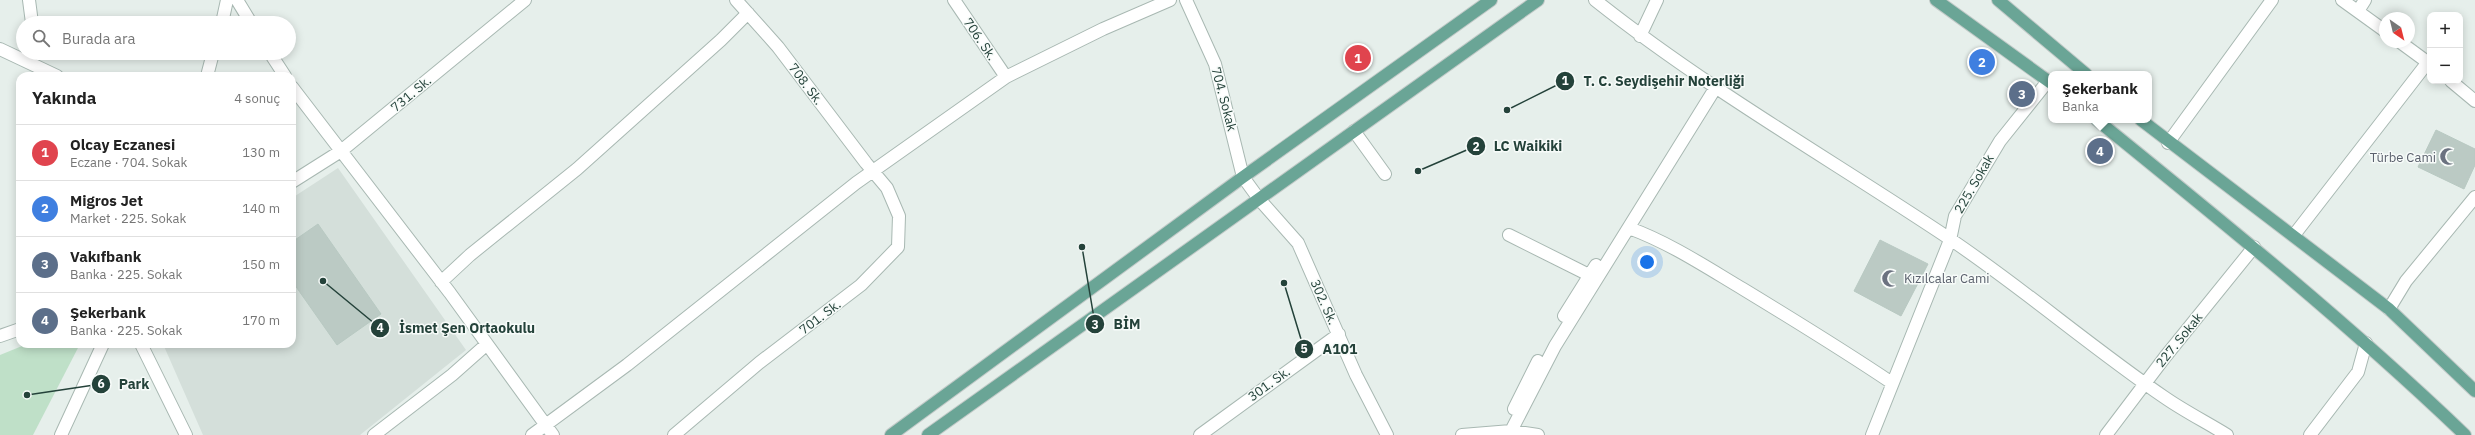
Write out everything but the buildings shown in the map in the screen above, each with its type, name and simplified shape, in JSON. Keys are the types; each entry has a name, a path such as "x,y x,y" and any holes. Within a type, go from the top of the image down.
{"main road":[{"path":"891,435 1243,176 1491,0"},
{"path":"928,435 1102,313 1538,0"},
{"path":"1936,0 2048,81"},
{"path":"1998,0 2082,71"},
{"path":"2101,123 2254,246 2366,343 2465,435"},
{"path":"2144,123 2168,143 2294,235 2389,310 2475,390"}],"street":[{"path":"29,0 31,16"},
{"path":"224,16 227,0"},
{"path":"237,0 247,16"},
{"name":"731. Sk.","path":"296,179 341,151 525,0"},
{"name":"708. Sk.","path":"736,0 778,47 866,163 874,170"},
{"name":"706. Sk.","path":"954,0 1006,77"},
{"path":"532,435 627,365 874,170 1006,77 1102,29 1170,0"},
{"name":"704. Sokak","path":"1186,0 1215,64 1243,176 1259,199"},
{"path":"1595,0 1640,36 1950,240 2042,304 2145,383 2227,435"},
{"path":"1640,36 1657,0"},
{"path":"2168,143 2272,0"},
{"path":"2342,0 2379,27"},
{"path":"2358,11 2365,0"},
{"path":"441,282 470,255 577,169 722,40 748,13"},
{"path":"2408,48 2427,62"},
{"path":"0,49 16,58"},
{"path":"20,60 39,71"},
{"path":"37,60 39,71"},
{"path":"208,72 211,60"},
{"path":"275,60 282,72"},
{"path":"2294,235 2427,66"},
{"name":"225. Sokak","path":"1872,435 1950,240 1955,216 2000,141 2048,84"},
{"path":"2455,84 2475,101"},
{"path":"1510,433 1555,346 1629,228 1714,86"},
{"path":"1510,433 1512,414 1526,382 1589,275 1615,240 1714,86"},
{"path":"296,92 441,282 553,435"},
{"path":"1354,131 1385,174"},
{"name":"701. Sk.","path":"674,435 759,363 861,286 898,247 899,216 887,188 874,170"},
{"path":"2389,310 2406,280 2475,197"},
{"name":"302. Sk.","path":"1259,199 1298,243 1387,435"},
{"path":"1629,228 1656,238 1708,268 1843,349 1892,383"},
{"path":"1509,235 1589,275"},
{"name":"227. Sokak","path":"2106,435 2145,383 2254,246"},
{"path":"0,336 16,330"},
{"name":"301. Sk.","path":"1200,435 1339,334"},
{"path":"2310,435 2358,372 2366,343"},
{"path":"374,435 452,374 487,344"},
{"path":"61,435 101,348"},
{"path":"143,348 186,435"},
{"path":"1462,435 1510,433 1538,435"}],"shaded area":[{"path":"338,168 466,350 360,435 203,435 165,348 296,348 296,195"}],"green space":[{"path":"17,348 78,348 33,435 0,435 0,355"}],"place":[{"name":"Olcay Eczanesi","path":"1358,58"},
{"name":"Migros Jet","path":"1982,62"},
{"name":"Vakıfbank","path":"2022,94"},
{"name":"T. C. Seydişehir Noterliği","path":"1507,110"},
{"name":"Şekerbank","path":"2100,151"},
{"name":"Türbe Cami","path":"2449,157"},
{"name":"LC Waikiki","path":"1418,171"},
{"name":"BİM","path":"1082,247"},
{"name":"Kızılcalar Cami","path":"1891,278"},
{"name":"İsmet Şen Ortaokulu","path":"323,281"},
{"name":"A101","path":"1284,283"},
{"name":"Park","path":"27,395"}]}
